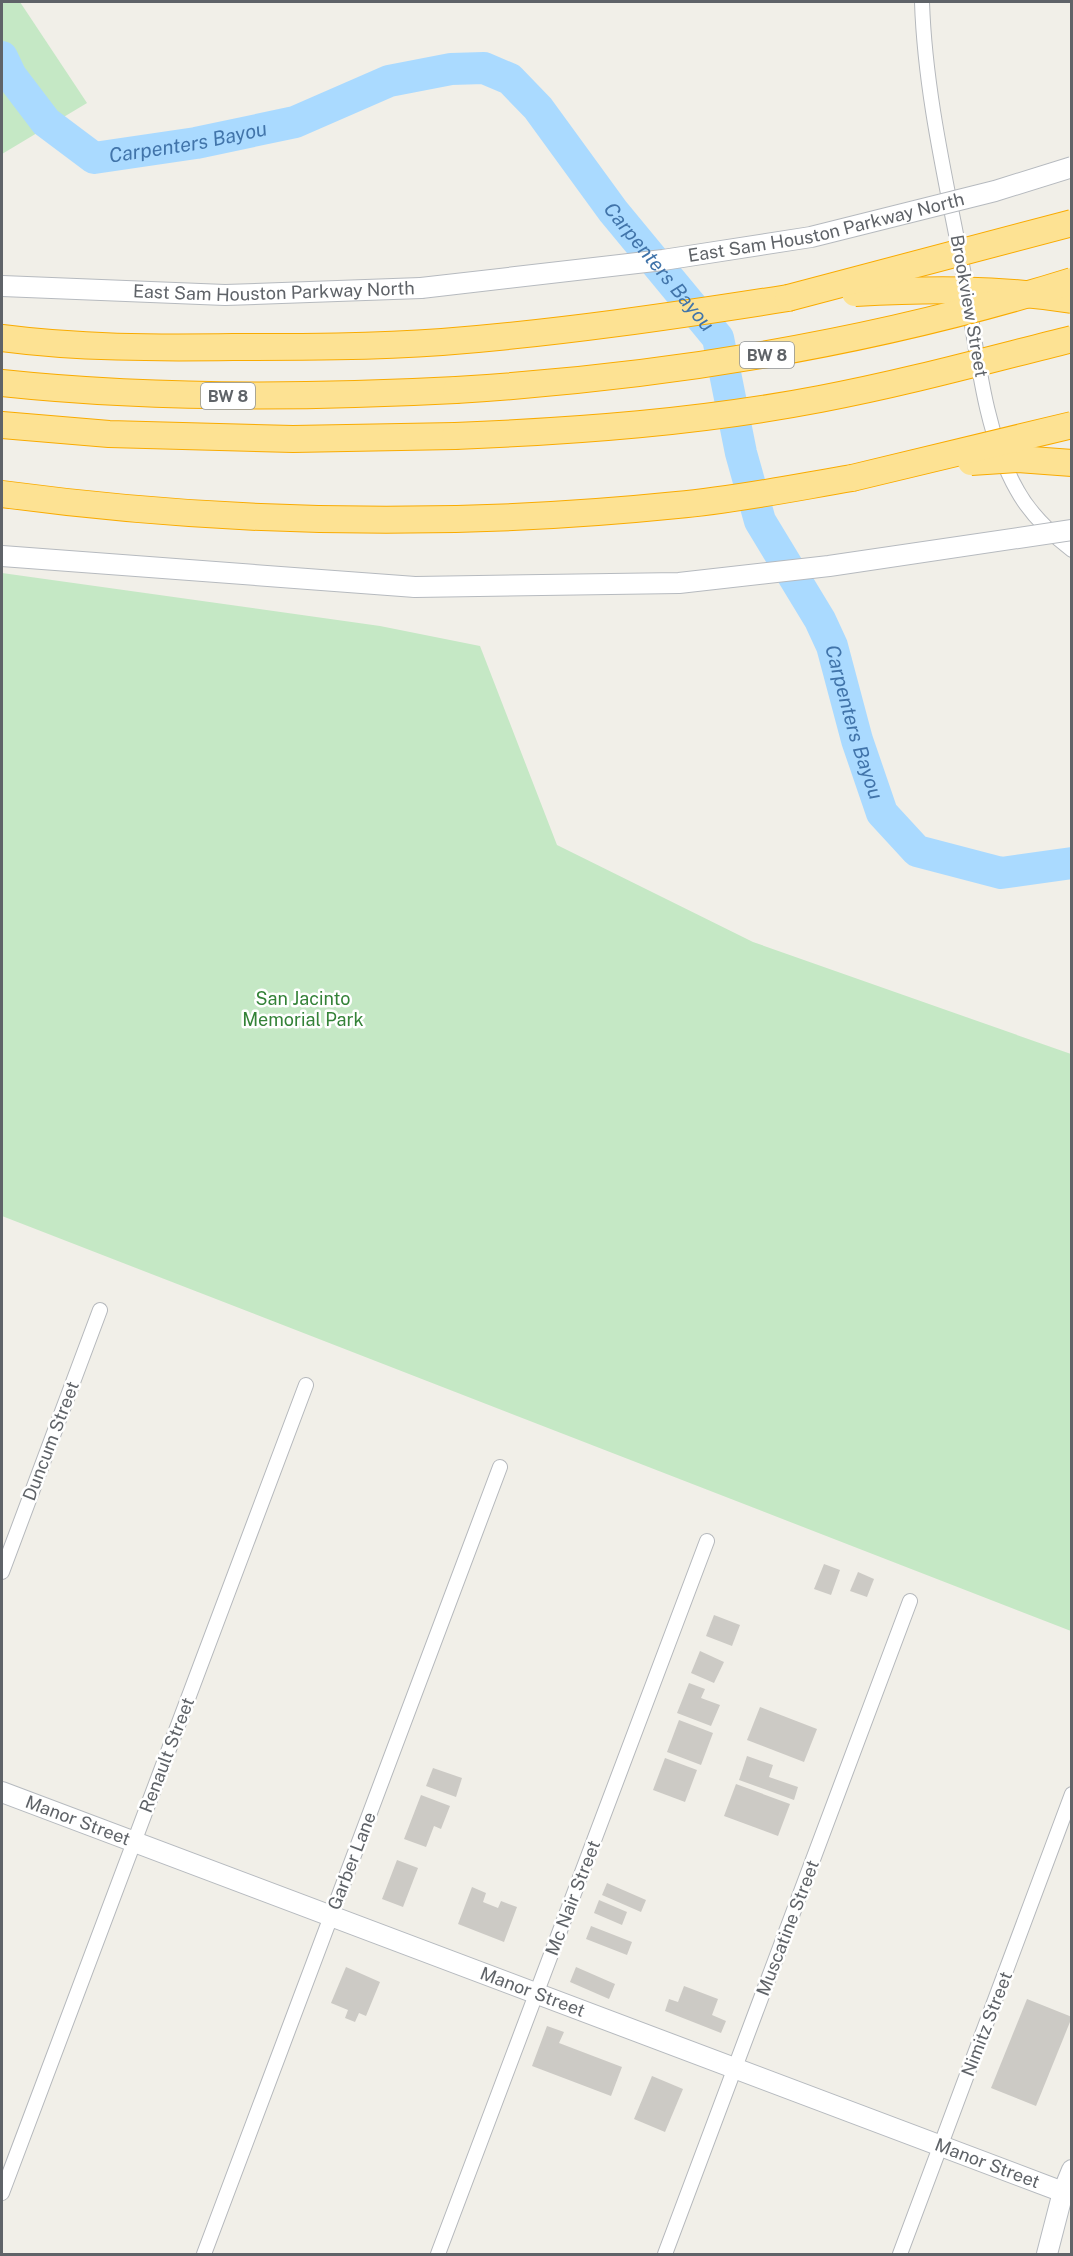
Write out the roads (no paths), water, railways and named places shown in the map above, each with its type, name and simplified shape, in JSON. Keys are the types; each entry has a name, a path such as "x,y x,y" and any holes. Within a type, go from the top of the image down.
{"highway":[{"path":"789,298 1071,223"},
{"name":"BW 8","path":"2,383 66,389 229,396 328,396 591,380 663,372 736,360 907,326 1071,281"},
{"path":"2,338 91,346 172,348 355,346 440,342 573,329 789,298 872,292 946,290 1026,294 1071,300"},
{"path":"2,425 109,434 293,439 455,436 597,429 744,412 821,399 900,382 1071,339"},
{"path":"852,478 1071,425"},
{"path":"2,494 77,504 193,513 336,519 460,520 562,515 678,505 742,497 852,478 991,460 1042,460 1071,463"}],"main road":[{"name":"East Sam Houston Parkway North","path":"2,286 225,295 421,288 663,260 812,237 995,191 1071,167"},
{"path":"2,556 415,587 679,583 829,566 1071,530"},
{"name":"Manor Street","path":"2,1792 1063,2192"},
{"path":"1047,2254 1071,2170"}],"street":[{"name":"Brookview Street","path":"922,2 928,82 985,394 999,449 1017,490 1030,509 1053,536 1071,550"},
{"name":"Duncum Street","path":"2,1572 100,1310"},
{"name":"Renault Street","path":"2,2193 306,1385"},
{"name":"Garber Lane","path":"204,2254 500,1467"},
{"name":"Mc Nair Street","path":"438,2254 707,1541"},
{"name":"Muscatine Street","path":"665,2254 910,1601"},
{"name":"Nimitz Street","path":"900,2254 1071,1794"}],"waterway":[{"name":"Carpenters Bayou","path":"2,57 11,76 46,122 94,158 196,143 295,122 389,81 451,69 484,68 510,79 538,108 613,211 718,338 741,453 760,521 820,620 832,646 857,740 882,813 917,851 1001,873 1072,863"}],"park label":[{"name":"San Jacinto Memorial Park","path":"303,1009"}]}
